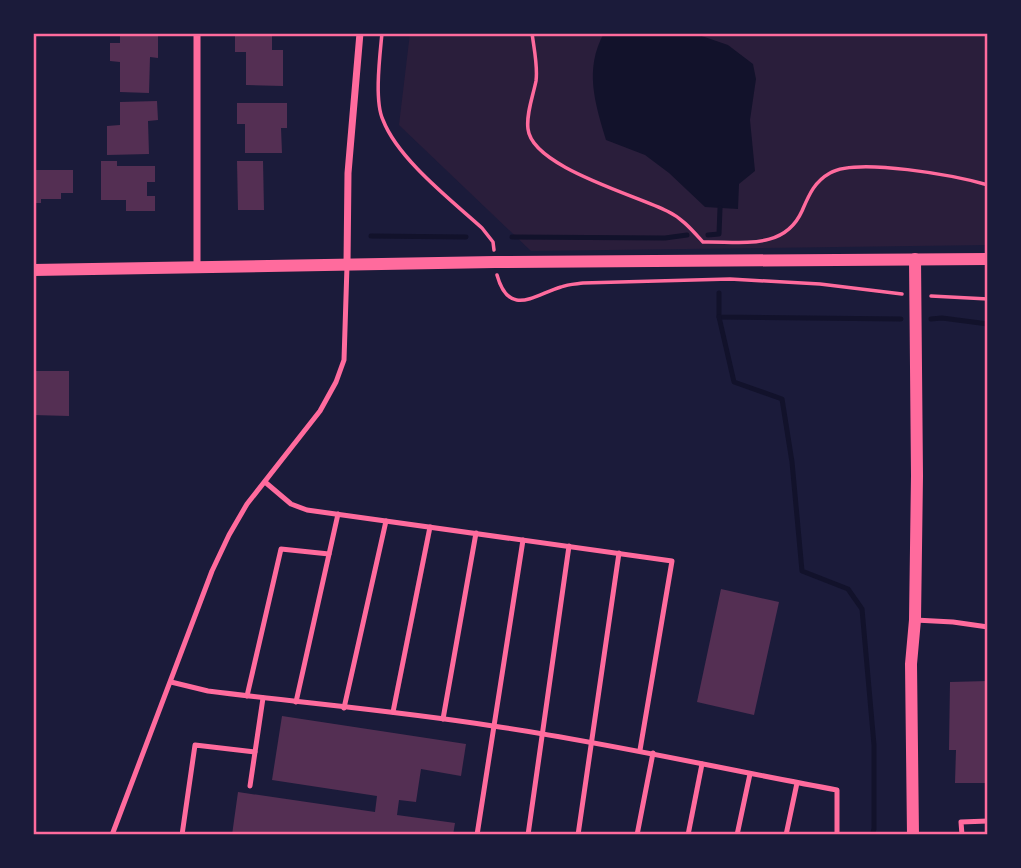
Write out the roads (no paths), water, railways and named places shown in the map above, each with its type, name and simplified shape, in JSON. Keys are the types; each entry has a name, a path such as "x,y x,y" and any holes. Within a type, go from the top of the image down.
{"street":[{"path":"197,33 197,266"},
{"path":"347,264 348,173 360,33"},
{"path":"913,835 911,664 915,620 915,259"},
{"path":"33,270 347,264 988,259"}],"lane":[{"path":"112,835 212,571 229,535 265,482 320,411 340,371 344,360 347,264"},
{"path":"265,482 291,503 307,510 672,561 640,750"},
{"path":"296,702 338,514"},
{"path":"344,708 386,521"},
{"path":"393,712 430,527"},
{"path":"443,719 476,534"},
{"path":"477,835 523,540"},
{"path":"528,835 569,546"},
{"path":"247,696 281,549 329,554"},
{"path":"578,835 619,553"},
{"path":"915,620 988,627"},
{"path":"170,682 208,691 493,726 653,752 837,790 837,835"},
{"path":"250,786 263,698"},
{"path":"182,835 195,745 255,752"},
{"path":"637,835 653,752"},
{"path":"688,835 702,764"},
{"path":"737,835 750,774"},
{"path":"786,835 797,783"},
{"path":"962,835 961,821 988,821"}],"waterway":[{"path":"708,235 719,234 720,208"},
{"path":"512,237 665,238 687,235"},
{"path":"371,236 466,237"},
{"path":"719,293 719,317 901,319"},
{"path":"719,317 734,382 782,399 792,462 802,571 848,589 862,609 874,745 872,835"},
{"path":"931,319 988,324"}]}
